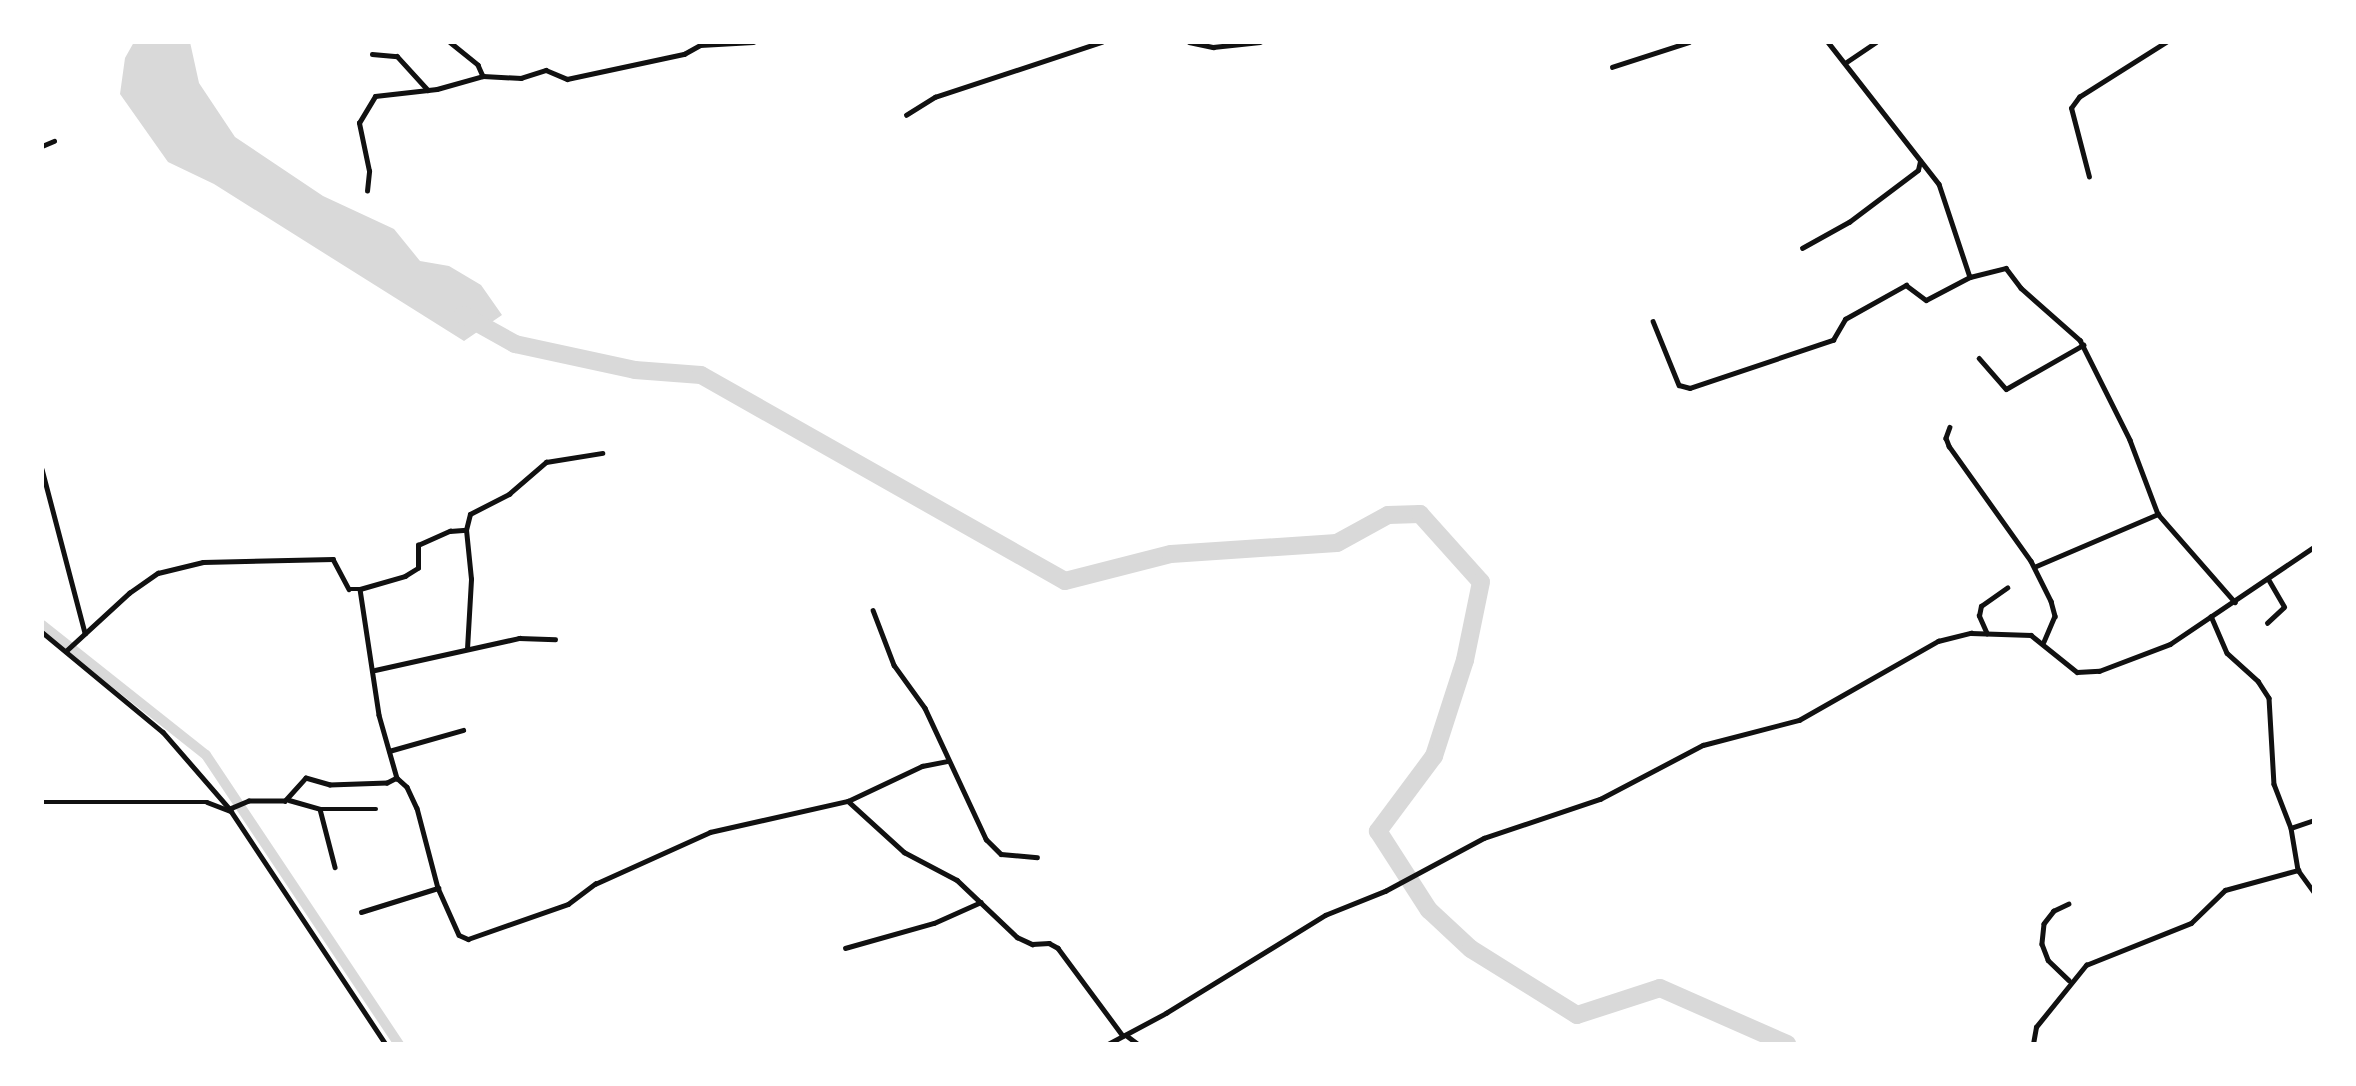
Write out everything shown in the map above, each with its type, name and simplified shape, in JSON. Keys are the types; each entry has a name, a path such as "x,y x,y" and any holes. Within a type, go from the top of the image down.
{"street":[{"path":"450,42 478,65 483,76"},
{"path":"368,191 369,171 359,123 374,96 428,90 483,76 522,78 546,70 567,79 684,54 700,45 753,42"},
{"path":"906,115 959,89 1101,42"},
{"path":"1189,42 1213,47 1260,42"},
{"path":"1612,67 1689,42"},
{"path":"1828,42 1921,160 1946,197 1970,276"},
{"path":"1845,63 1876,42"},
{"path":"2089,177 2071,107 2079,97 2166,42"},
{"path":"372,54 397,56 428,90"},
{"path":"42,146 54,141"},
{"path":"1802,248 1849,222 1918,170 1921,160"},
{"path":"1653,321 1679,385 1690,388 1833,340 1845,319 1906,285 1926,300 1970,276 2002,268 2010,271 2021,288 2083,345 2130,440 2158,514 2235,602"},
{"path":"1979,358 2006,389 2083,345"},
{"path":"1950,427 1945,438 1949,446 2034,567 2055,616 2044,642"},
{"path":"467,649 471,579 466,530 473,511 509,494 546,462 603,453"},
{"path":"42,469 85,632"},
{"path":"2034,567 2158,514"},
{"path":"67,650 152,575 203,562 330,558 349,589 360,589 418,568 418,545 450,531 466,530"},
{"path":"1108,1044 1309,922 1385,891 1506,830 1600,799 1703,745 1799,720 1938,642 1971,633 2031,635 2044,642 2077,672 2099,671 2170,644 2314,547"},
{"path":"2267,623 2284,607 2268,579"},
{"path":"1988,635 1979,616 1981,606 2007,588"},
{"path":"360,589 397,778 407,787 417,808 438,888 459,935 468,939 568,904 595,884 710,832 848,801 922,766 947,761"},
{"path":"873,610 894,665 925,708 947,761 989,844 1009,856 1037,857"},
{"path":"2211,616 2227,653 2269,698 2273,784 2291,828 2298,870 2314,892"},
{"path":"42,632 163,732 231,809 386,1044"},
{"path":"375,670 525,637 555,639"},
{"path":"390,751 463,730"},
{"path":"289,800 306,778 330,785 387,783 397,778"},
{"path":"42,802 206,802 231,809 244,803 289,800 320,809 376,809"},
{"path":"848,801 894,844 949,875 1025,943 1058,948 1124,1035 1138,1044"},
{"path":"320,809 335,867"},
{"path":"2291,828 2314,820"},
{"path":"2033,1044 2036,1027 2069,980 2097,958 2191,923 2225,890 2298,870"},
{"path":"361,912 438,888"},
{"path":"845,948 934,923 981,902"},
{"path":"2069,904 2054,911 2044,924 2042,944 2048,960 2069,980"}],"shaded area":[{"path":"134,42 190,42 199,83 235,137 323,196 394,229 420,261 449,266 481,285 502,315 464,341 214,184 168,162 120,94 125,58"}],"waterway":[{"path":"463,315 515,344 635,370 701,375 1065,581 1171,554 1337,543 1388,515 1420,514 1481,582 1465,660 1434,756 1378,831 1429,910 1471,949 1577,1015 1660,988 1787,1044"},
{"path":"42,625 206,755 399,1044"}]}
